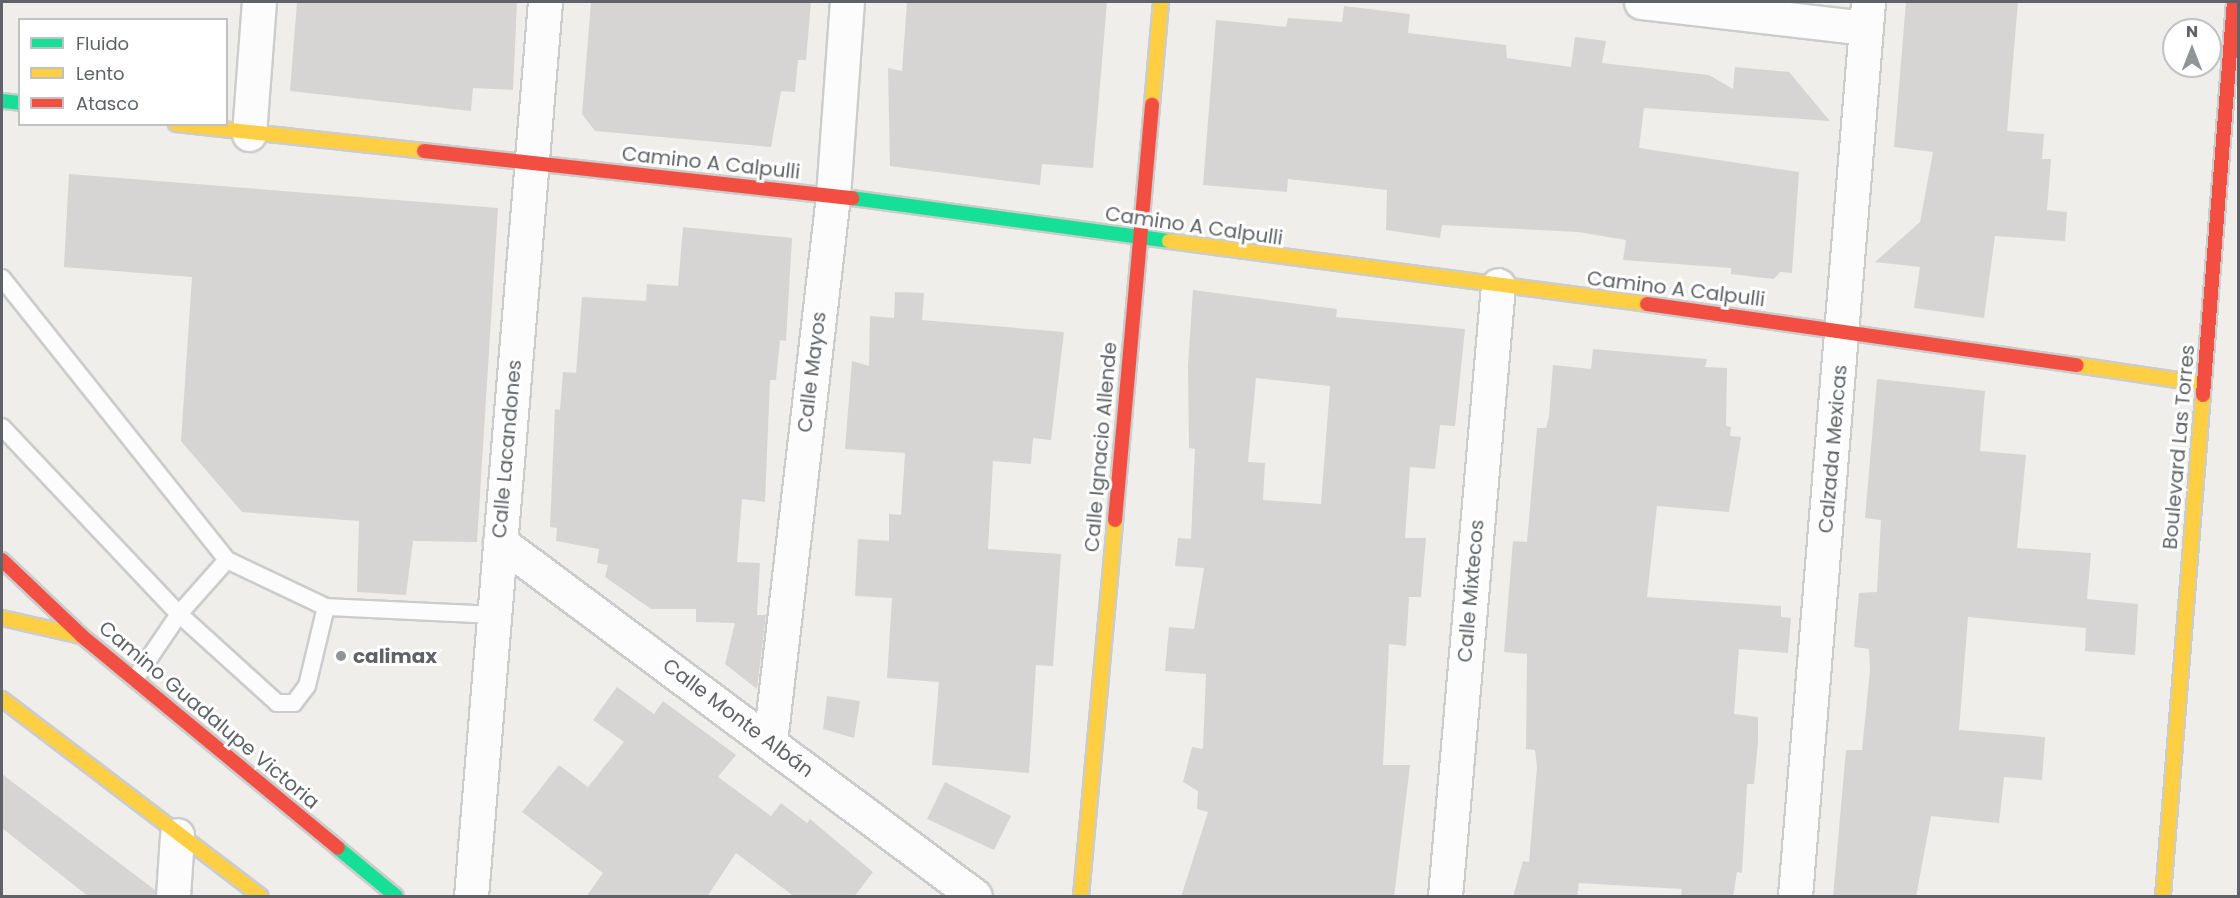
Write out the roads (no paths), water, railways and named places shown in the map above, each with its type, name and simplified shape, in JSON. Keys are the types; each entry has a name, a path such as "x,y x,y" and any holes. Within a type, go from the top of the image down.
{"street":[{"path":"249,134 259,2"},
{"name":"Calle Lacandones","path":"471,897 545,2"},
{"name":"Calle Mayos","path":"770,742 832,196 847,2"},
{"name":"Calle Ignacio Allende","path":"1081,897 1161,2"},
{"path":"1641,2 1867,15"},
{"name":"Boulevard Las Torres","path":"2163,897 2234,2"},
{"name":"Calzada Mexicas","path":"1795,897 1867,15"},
{"path":"2230,47 2238,31"},
{"path":"2,101 18,103"},
{"name":"Camino A Calpulli","path":"191,126 832,196 1843,330 2204,384"},
{"name":"Calle Mixtecos","path":"1445,897 1498,285"},
{"name":"Calle Monte Albán","path":"500,542 975,897"},
{"name":"Camino Guadalupe Victoria","path":"2,560 82,636 396,897"},
{"path":"2,618 82,636"},
{"path":"2,699 261,897"},
{"path":"173,897 177,835"}],"lane":[{"path":"2,278 227,560 326,607 494,615"},
{"path":"2,427 179,614 277,703 294,703 307,686 326,607"},
{"path":"135,679 179,614 227,560"}],"place":[{"name":"calimax","path":"341,656"}]}
